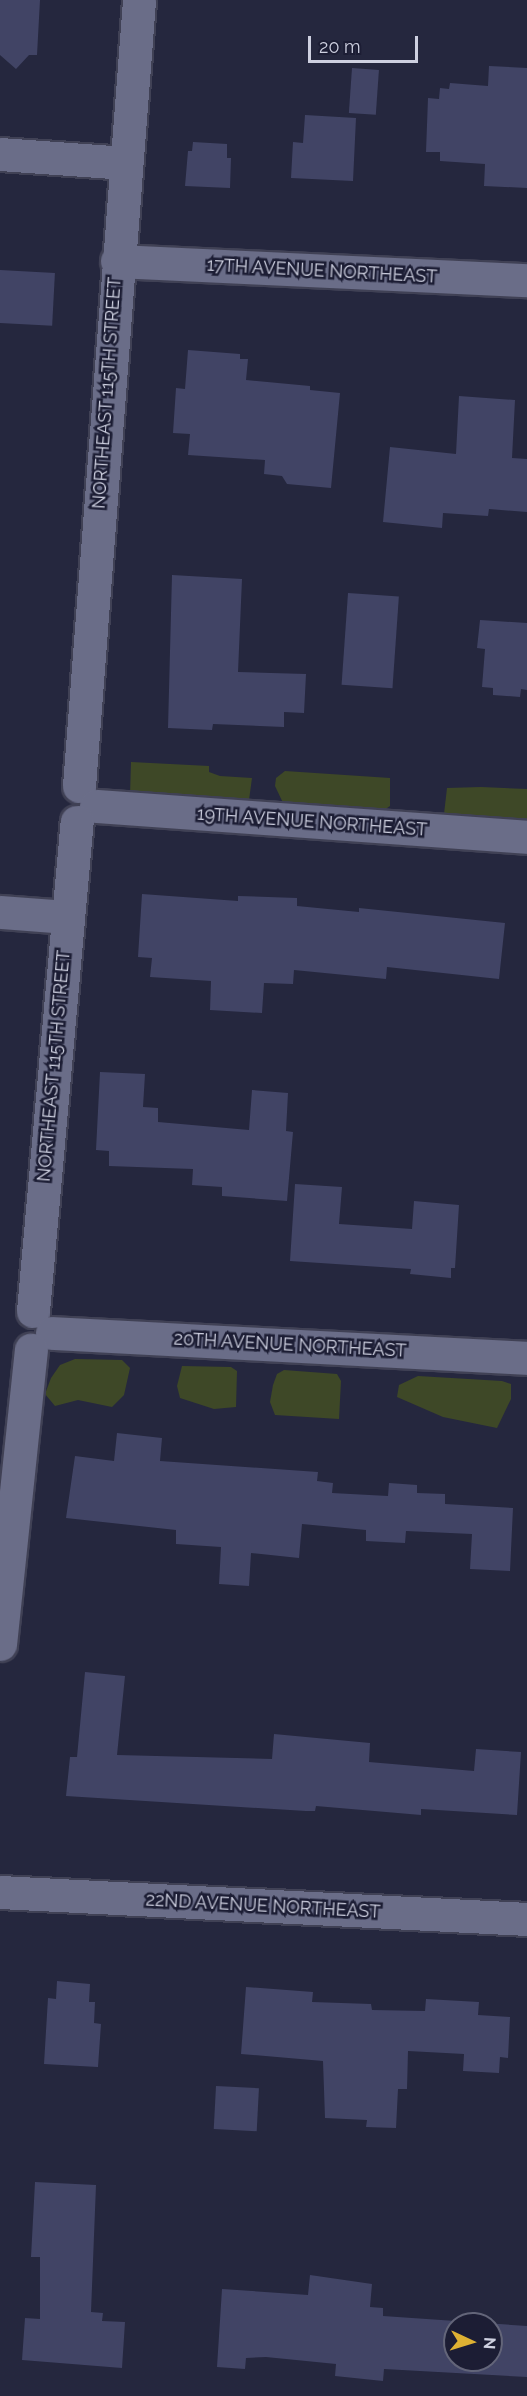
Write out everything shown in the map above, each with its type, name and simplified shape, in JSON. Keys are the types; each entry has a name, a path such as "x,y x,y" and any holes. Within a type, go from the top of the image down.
{"street":[{"name":"NORTHEAST 115TH STREET","path":"0,1644 39,1331 67,917 84,805 117,261 139,0"},
{"path":"0,154 126,163"},
{"name":"17TH AVENUE NORTHEAST","path":"117,261 527,280"},
{"name":"19TH AVENUE NORTHEAST","path":"84,805 527,837"},
{"path":"0,912 67,917"},
{"name":"20TH AVENUE NORTHEAST","path":"39,1331 527,1358"},
{"name":"22ND AVENUE NORTHEAST","path":"0,1892 527,1919"}],"green space":[{"path":"131,762 209,766 209,772 220,776 252,778 249,800 242,805 130,795"},
{"path":"285,771 390,778 390,806 383,811 284,805 275,786 276,778"},
{"path":"447,788 527,789 527,822 444,814"},
{"path":"75,1359 122,1360 130,1368 124,1395 112,1407 78,1400 55,1406 45,1394 51,1378 60,1365"},
{"path":"182,1366 231,1367 237,1371 236,1407 214,1409 180,1398 177,1386"},
{"path":"284,1370 337,1374 341,1381 339,1419 275,1415 270,1402 273,1385 277,1374"},
{"path":"418,1376 502,1381 511,1384 511,1399 497,1428 443,1417 397,1397 399,1385"}],"building":[{"path":"0,0 40,0 37,55 29,55 16,69 0,55"},
{"path":"489,66 527,68 527,188 484,186 485,164 440,161 440,152 426,152 428,98 439,99 440,88 449,89 450,83 488,86"},
{"path":"352,68 379,70 376,115 349,113"},
{"path":"305,115 356,118 353,181 291,178 293,142 303,143"},
{"path":"193,142 227,144 227,158 231,158 230,188 185,186 188,151 192,151"},
{"path":"0,270 55,273 52,326 0,323"},
{"path":"188,350 240,354 240,359 248,359 246,380 310,386 310,390 340,393 331,488 287,484 282,476 264,474 265,460 188,455 190,434 173,433 176,388 185,389"},
{"path":"459,396 515,400 512,458 527,459 527,512 489,509 488,516 443,513 442,528 383,522 390,447 456,454"},
{"path":"172,575 242,579 238,672 306,674 304,713 284,712 284,727 213,724 212,730 168,728"},
{"path":"348,593 399,597 392,688 342,685"},
{"path":"480,620 527,623 527,690 521,689 520,697 493,695 493,688 482,687 485,649 477,648"},
{"path":"142,894 238,901 238,896 297,898 297,906 359,912 359,908 505,923 499,979 387,967 386,979 294,970 293,984 264,983 262,1013 210,1010 211,981 150,977 152,958 138,957"},
{"path":"100,1072 145,1074 143,1107 158,1108 158,1122 249,1130 252,1090 288,1093 286,1131 293,1132 287,1201 222,1196 222,1187 192,1185 193,1169 109,1166 109,1151 96,1150"},
{"path":"295,1184 342,1187 339,1224 412,1229 414,1201 459,1205 455,1268 451,1268 451,1278 410,1274 411,1269 290,1261"},
{"path":"117,1433 162,1438 160,1461 318,1472 317,1481 333,1483 332,1493 388,1496 389,1483 417,1485 417,1493 445,1494 445,1504 513,1508 510,1571 470,1569 472,1534 406,1531 405,1543 366,1541 366,1530 302,1524 299,1558 251,1553 249,1586 219,1584 221,1547 176,1544 176,1530 66,1518 75,1456 114,1461"},
{"path":"85,1672 125,1676 117,1755 272,1759 274,1734 370,1743 369,1762 474,1771 476,1749 521,1752 517,1815 421,1809 421,1815 316,1806 315,1811 306,1811 66,1796 70,1757 77,1757"},
{"path":"57,1981 90,1984 89,2002 95,2002 94,2023 101,2024 98,2067 44,2064 48,1998 56,1999"},
{"path":"246,1987 313,1992 312,2002 371,2004 372,2010 425,2011 426,1999 479,2002 478,2015 510,2017 508,2058 500,2057 499,2073 463,2071 464,2054 408,2051 407,2089 398,2089 396,2128 366,2127 367,2120 325,2118 323,2061 241,2054"},
{"path":"216,2086 259,2088 257,2131 214,2129"},
{"path":"35,2182 96,2185 91,2312 103,2313 102,2321 125,2322 122,2368 22,2360 25,2318 40,2319 40,2257 31,2257"},
{"path":"310,2275 372,2284 370,2307 383,2308 383,2316 443,2320 443,2372 503,2372 503,2324 527,2326 527,2377 384,2369 383,2381 335,2376 336,2364 266,2357 246,2358 245,2369 217,2367 222,2289 308,2295"}]}
